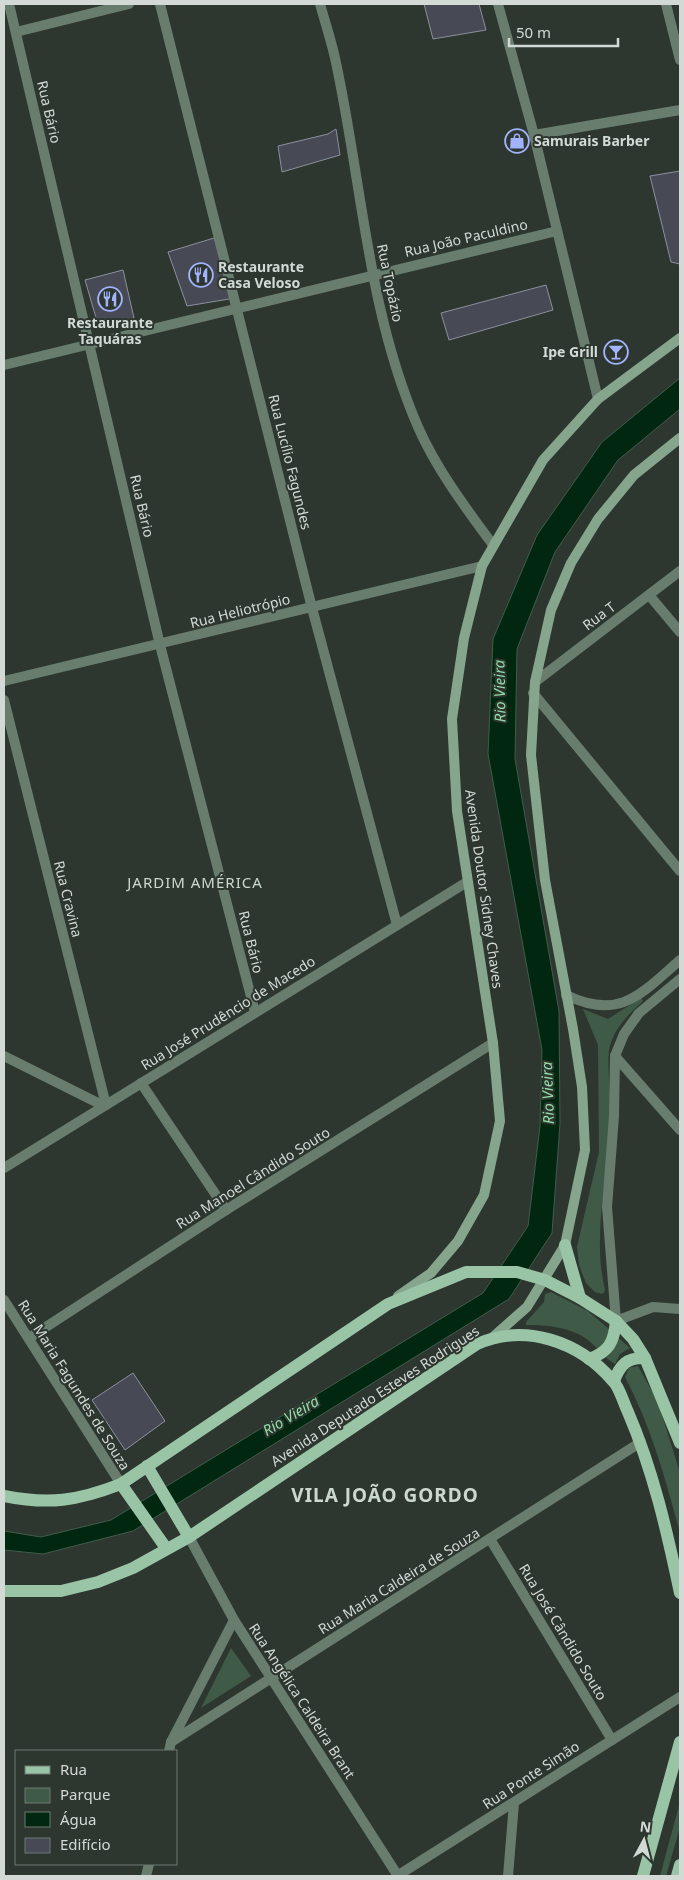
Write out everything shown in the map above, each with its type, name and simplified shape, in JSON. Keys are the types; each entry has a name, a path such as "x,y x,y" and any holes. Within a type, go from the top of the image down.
{"main road":[{"name":"Avenida Doutor Sidney Chaves","path":"388,1304 431,1273 458,1241 484,1195 500,1121 493,1043 457,811 452,719 464,638 482,566 543,460 598,399 680,338"},
{"path":"493,1337 527,1307 565,1245 585,1150 582,1087 545,880 530,756 535,682 551,610 571,563 598,519 634,476 680,438"},
{"path":"565,1245 580,1298"},
{"path":"4,1496 23,1500 59,1502 124,1489 388,1304 466,1272 517,1272 545,1280 580,1298 616,1322 634,1339 645,1358 680,1443"},
{"path":"589,1360 601,1355 608,1349 612,1343 616,1322"},
{"name":"Avenida Deputado Esteves Rodrigues","path":"4,1591 61,1591 98,1582 132,1568 163,1544 186,1532 348,1429 477,1344 493,1337 516,1333 534,1334 557,1341 589,1360 614,1381 641,1442 663,1513 680,1593"},
{"path":"614,1381 622,1366 628,1360 645,1358"},
{"path":"151,1471 186,1532"},
{"path":"124,1489 163,1544"},
{"path":"643,1876 680,1742"},
{"path":"677,1876 680,1865"}],"street":[{"name":"Rua Bário","path":"9,4 160,645 255,1012"},
{"path":"16,32 129,4"},
{"name":"Rua Lucílio Fagundes","path":"160,4 312,608 397,925"},
{"name":"Rua Topázio","path":"320,4 335,58 373,274 392,357 418,426 438,467 493,545"},
{"path":"498,4 534,135 598,399"},
{"path":"666,4 680,60"},
{"path":"534,135 680,110"},
{"name":"Rua João Paculdino","path":"4,365 238,310 373,274 556,231"},
{"name":"Rua Heliotrópio","path":"4,682 482,566"},
{"name":"Rua T","path":"535,682 680,571"},
{"path":"649,595 680,632"},
{"path":"533,693 680,871"},
{"name":"Rua Cravina","path":"4,700 105,1106"},
{"name":"Rua José Prudêncio de Macedo","path":"4,1168 467,882"},
{"path":"566,995 583,1003 612,1006 629,1000 650,987 680,960"},
{"path":"680,979 639,1013 624,1034 615,1056 614,1116 607,1207 616,1322 653,1307 680,1310"},
{"name":"Rua Manoel Cândido Souto","path":"29,1338 226,1210 493,1043"},
{"path":"4,1056 105,1106"},
{"path":"615,1056 680,1130"},
{"path":"141,1083 226,1210"},
{"name":"Rua Maria Fagundes de Souza","path":"4,1300 124,1489"},
{"name":"Rua Maria Caldeira de Souza","path":"170,1747 270,1678 641,1442"},
{"name":"Rua Angélica Caldeira Brant","path":"186,1532 234,1620 398,1876"},
{"name":"Rua José Cândido Souto","path":"490,1539 612,1740"},
{"path":"170,1747 234,1620"},
{"name":"Rua Ponte Simão","path":"398,1876 680,1698"},
{"path":"508,1876 514,1803"}],"green space":[{"path":"641,998 643,1001 615,1033 609,1051 610,1133 600,1223 601,1268 605,1290 603,1294 595,1292 586,1283 579,1265 577,1247 599,1152 598,1045 583,1009 608,1019"},
{"path":"551,1292 588,1311 630,1348 620,1354 615,1364 607,1359 588,1340 574,1332 550,1326 526,1325 526,1322 544,1302 545,1294"},
{"path":"638,1366 658,1402 680,1473 680,1533 650,1434 625,1377 629,1368"},
{"path":"231,1648 251,1676 201,1708"},
{"path":"680,1802 680,1827 666,1876 660,1876"}],"water":[{"name":"Rio Vieira","path":"680,378 680,409 618,460 555,552 517,649 515,759 559,1011 560,1124 552,1233 509,1299 133,1531 43,1554 4,1550 4,1531 41,1537 111,1520 483,1293 528,1226 540,1126 542,1050 488,754 493,639 537,535 602,442"}],"building":[{"path":"424,4 479,4 486,30 433,39"},
{"path":"336,129 340,155 282,172 278,146 328,134"},
{"path":"680,171 680,264 671,262 650,176"},
{"name":"Restaurante Casa Veloso","path":"214,238 235,298 187,306 168,252"},
{"name":"Restaurante Taquáras","path":"123,270 134,318 99,328 85,280"},
{"path":"546,285 553,310 449,340 441,313"},
{"path":"133,1373 165,1421 125,1450 92,1400"}],"place":[{"name":"Samurais Barber","path":"517,141"},
{"name":"Restaurante Casa Veloso","path":"201,275"},
{"name":"Restaurante Taquáras","path":"110,299"},
{"name":"Ipe Grill","path":"616,352"}],"district":[{"name":"JARDIM AMÉRICA","path":"195,883"},
{"name":"VILA JOÃO GORDO","path":"385,1495"}]}
